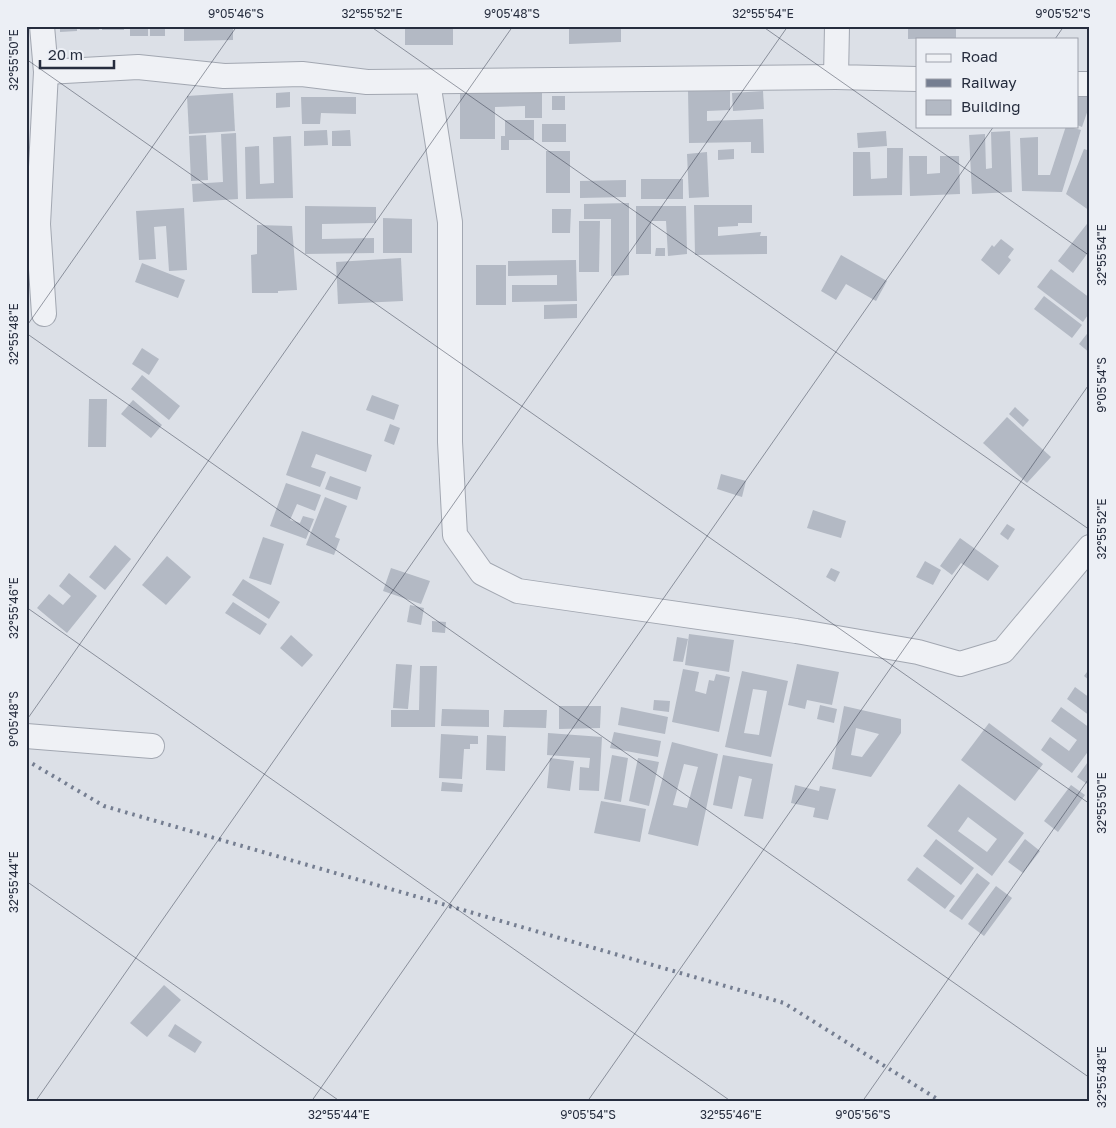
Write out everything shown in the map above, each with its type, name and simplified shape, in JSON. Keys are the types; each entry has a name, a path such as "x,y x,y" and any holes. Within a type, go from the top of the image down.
{"street":[{"path":"42,26 46,72 38,224 44,314"},
{"path":"836,77 837,26"},
{"path":"46,72 138,67 224,76 302,74 367,82 836,77 916,79"},
{"path":"428,82 450,222 450,442 455,536 482,573 518,591 796,631 918,652 960,664 1003,651 1090,547"},
{"path":"26,736 152,746"}],"building":[{"path":"60,26 77,26 77,31 60,32"},
{"path":"80,26 99,26 99,30 80,30"},
{"path":"102,26 124,26 124,30 102,30"},
{"path":"130,26 148,26 148,36 130,36"},
{"path":"150,26 165,26 165,36 150,36"},
{"path":"184,26 233,26 233,40 184,41"},
{"path":"405,26 453,26 453,45 405,45"},
{"path":"569,26 621,26 621,42 569,44"},
{"path":"908,26 956,26 956,38 908,39"},
{"path":"1078,88 1090,88 1090,104 1082,127 1078,125"},
{"path":"730,90 730,110 707,111 707,121 763,119 764,153 751,153 751,142 689,143 688,91"},
{"path":"763,91 764,109 733,111 732,93"},
{"path":"290,92 290,107 276,108 276,93"},
{"path":"460,92 542,92 542,118 525,118 525,106 495,107 495,139 460,139"},
{"path":"233,93 235,131 189,134 187,96"},
{"path":"552,96 565,96 565,110 552,110"},
{"path":"301,97 356,97 356,114 321,113 320,124 302,124"},
{"path":"505,120 534,120 534,140 509,140 509,150 501,150 501,136 505,136"},
{"path":"542,124 566,124 566,142 542,142"},
{"path":"1065,128 1081,130 1062,192 1022,191 1020,138 1038,137 1038,175 1050,175"},
{"path":"327,130 328,145 304,146 304,131"},
{"path":"350,130 351,146 332,146 332,131"},
{"path":"886,131 887,146 858,148 857,133"},
{"path":"1010,131 1012,192 972,194 969,135 985,134 986,169 992,168 991,132"},
{"path":"236,133 238,199 193,202 192,184 223,182 221,134"},
{"path":"206,135 208,180 191,181 189,136"},
{"path":"291,136 293,198 246,199 245,147 259,146 260,184 274,183 273,137"},
{"path":"887,148 903,148 902,195 853,196 853,152 870,152 871,179 887,178"},
{"path":"734,149 734,159 718,160 718,150"},
{"path":"1084,149 1090,151 1090,181 1087,188 1090,190 1090,211 1066,194"},
{"path":"546,151 570,151 570,193 546,193"},
{"path":"707,152 709,197 689,198 687,154"},
{"path":"909,156 927,156 927,174 940,173 940,156 959,156 960,194 910,196"},
{"path":"641,179 683,179 683,199 641,199"},
{"path":"626,180 626,197 580,198 580,181"},
{"path":"629,203 629,275 611,276 611,219 584,219 584,204"},
{"path":"694,205 752,205 752,223 738,223 738,226 718,227 718,236 761,232 760,236 767,236 767,254 695,255"},
{"path":"305,206 376,207 376,223 322,224 322,239 374,238 374,253 305,254"},
{"path":"636,206 686,206 687,254 668,256 666,221 651,221 651,254 636,254"},
{"path":"184,208 187,270 169,271 166,226 154,227 156,259 139,260 136,211"},
{"path":"552,209 571,209 570,233 552,233"},
{"path":"383,218 412,219 412,253 383,253"},
{"path":"1090,220 1090,256 1087,254 1073,273 1058,261"},
{"path":"579,221 600,221 599,272 579,272"},
{"path":"257,225 292,226 297,290 278,291 278,293 252,293 251,255 257,254"},
{"path":"1001,239 1014,249 1008,257 1011,260 999,275 981,260 992,245 994,247"},
{"path":"656,248 665,248 665,256 655,256"},
{"path":"841,255 887,281 876,301 846,284 836,300 821,291"},
{"path":"401,258 403,301 338,304 336,262"},
{"path":"576,260 577,301 512,302 512,285 557,285 557,275 508,276 508,261"},
{"path":"142,263 185,280 178,298 135,282"},
{"path":"476,265 506,265 506,305 476,305"},
{"path":"1051,269 1090,298 1090,312 1083,322 1037,287"},
{"path":"1044,296 1082,325 1072,338 1034,309"},
{"path":"577,304 577,318 544,319 544,305"},
{"path":"1090,330 1090,353 1079,344"},
{"path":"142,348 159,359 149,375 132,364"},
{"path":"142,375 180,406 169,420 131,389"},
{"path":"372,395 399,405 394,420 366,410"},
{"path":"89,399 107,399 106,447 88,447"},
{"path":"133,400 162,425 151,438 121,414"},
{"path":"1015,407 1029,420 1023,427 1009,414"},
{"path":"1007,417 1051,457 1027,483 983,443"},
{"path":"390,424 400,428 394,445 384,441"},
{"path":"302,431 372,455 366,472 316,454 311,467 326,472 320,487 286,475"},
{"path":"721,474 746,481 742,497 717,489"},
{"path":"330,476 361,487 357,500 325,489"},
{"path":"286,483 321,495 315,511 297,504 290,520 300,523 303,516 314,519 306,539 270,526"},
{"path":"325,497 347,506 335,537 340,539 334,555 306,545"},
{"path":"813,510 846,521 841,538 807,528"},
{"path":"1007,524 1015,529 1008,540 1000,534"},
{"path":"263,537 284,544 271,585 249,578"},
{"path":"960,538 999,566 988,581 961,563 952,575 940,566"},
{"path":"115,545 131,559 105,590 89,577"},
{"path":"167,556 191,577 166,605 142,585"},
{"path":"925,561 941,570 933,585 916,577"},
{"path":"391,568 430,581 421,604 383,591"},
{"path":"831,568 840,572 835,582 826,577"},
{"path":"69,573 97,596 67,633 37,608 49,594 63,605 71,596 59,586"},
{"path":"243,579 280,602 269,619 232,595"},
{"path":"233,602 267,624 260,635 225,613"},
{"path":"410,605 424,608 421,625 407,622"},
{"path":"432,621 446,622 445,633 432,632"},
{"path":"689,634 734,640 729,672 685,665"},
{"path":"291,635 313,655 302,667 280,648"},
{"path":"677,637 688,639 683,662 673,661"},
{"path":"396,664 412,665 408,709 393,708"},
{"path":"797,664 839,672 832,705 807,700 805,709 788,705"},
{"path":"420,666 437,666 435,727 391,727 391,710 419,710"},
{"path":"1090,668 1090,681 1084,676"},
{"path":"683,669 699,672 695,691 706,694 709,680 714,681 716,674 730,677 719,732 672,722"},
{"path":"742,671 788,681 771,757 725,747","holes":["753,689 767,691 759,735 744,733"]},
{"path":"1075,687 1090,698 1090,716 1067,699"},
{"path":"654,700 670,701 669,712 653,710"},
{"path":"820,705 837,709 834,723 817,719"},
{"path":"559,706 601,706 600,728 559,729"},
{"path":"844,706 901,719 901,733 871,777 832,769","holes":["856,728 879,734 862,757 851,755"]},
{"path":"621,707 668,717 665,734 618,725"},
{"path":"1061,707 1090,728 1090,749 1072,773 1041,750 1050,737 1069,751 1077,740 1051,721"},
{"path":"442,709 489,710 489,727 441,726"},
{"path":"504,710 547,710 546,728 503,727"},
{"path":"989,723 1043,764 1015,801 961,760"},
{"path":"614,732 661,741 658,757 610,748"},
{"path":"548,733 602,737 599,791 579,790 580,767 589,768 590,758 547,755"},
{"path":"441,734 478,736 478,744 470,744 470,749 464,749 462,779 439,778"},
{"path":"487,735 506,736 505,771 486,770"},
{"path":"672,742 718,754 698,846 648,834","holes":["684,764 698,767 687,808 673,805"]},
{"path":"612,755 628,758 621,802 604,799"},
{"path":"723,755 773,764 763,819 744,816 752,779 739,776 732,809 713,805"},
{"path":"550,758 574,761 570,791 547,788"},
{"path":"638,758 659,762 649,806 629,801"},
{"path":"1090,759 1090,786 1077,777"},
{"path":"442,782 463,784 462,792 441,791"},
{"path":"959,784 1024,833 992,876 927,826","holes":["968,817 997,839 987,852 958,831"]},
{"path":"795,785 819,791 820,786 836,789 828,820 813,817 815,808 791,803"},
{"path":"1071,785 1085,795 1058,832 1044,821"},
{"path":"601,801 646,809 640,842 594,833"},
{"path":"936,839 974,868 961,885 923,856"},
{"path":"1025,839 1040,851 1023,873 1008,862"},
{"path":"917,867 955,896 945,909 907,880"},
{"path":"977,873 990,883 962,920 949,911"},
{"path":"996,886 1012,898 984,936 968,924"},
{"path":"164,985 181,1000 147,1037 130,1023"},
{"path":"175,1024 202,1042 195,1053 168,1036"}],"railway":[{"path":"26,760 104,806 784,1003 942,1102"}]}
